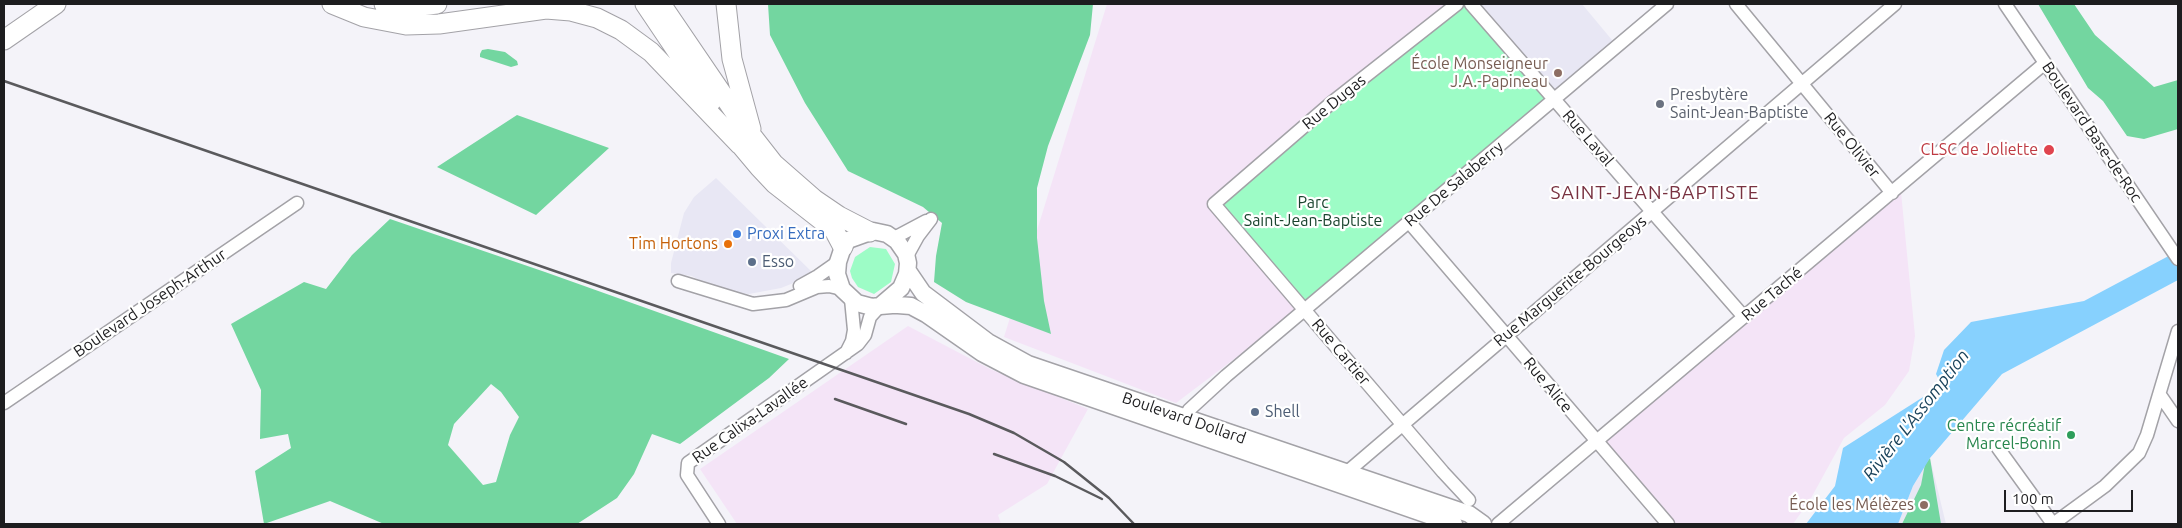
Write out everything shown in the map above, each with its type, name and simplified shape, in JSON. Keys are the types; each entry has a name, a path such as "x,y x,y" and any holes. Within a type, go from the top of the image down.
{"highway":[{"path":"4,40 56,4"},
{"path":"332,4 364,17 406,25 440,24 546,10 571,11 597,18 621,30 651,52 747,142 814,199 839,216 870,232"},
{"path":"384,4 410,7 437,4"},
{"path":"645,4 781,189 834,230 840,254"},
{"path":"661,4 747,142"},
{"path":"726,4 732,59 747,142"}],"main road":[{"path":"870,232 880,232 894,238 904,248 907,264 901,288 880,306 864,306 846,294 837,274 840,254 850,239 870,232"},
{"name":"Boulevard Dollard","path":"907,264 923,293 981,337 1003,351 1050,372 1181,424"},
{"name":"Boulevard Dollard","path":"880,306 903,305 916,308 971,346 1024,375 1181,424 1343,479 1469,514 1483,524"},
{"name":"Boulevard Dollard","path":"1343,479 1454,524"}],"street":[{"name":"Rue Dugas","path":"1214,204 1330,104 1457,4"},
{"name":"Rue Laval","path":"1471,4 1744,317"},
{"name":"Rue De Salaberry","path":"1181,424 1189,410 1214,388 1667,4"},
{"name":"Rue Olivier","path":"1736,4 1892,193"},
{"name":"Rue Marguerite-Bourgeoys","path":"1343,479 1402,424 1895,4"},
{"name":"Boulevard Base-de-Roc","path":"2005,4 2176,255"},
{"name":"Rue Taché","path":"1498,524 2045,63"},
{"name":"Boulevard Joseph-Arthur","path":"4,403 297,204"},
{"name":"Rue Cartier","path":"1214,204 1442,472 1469,500"},
{"path":"894,238 931,219 918,236 907,264"},
{"name":"Rue Alice","path":"1410,222 1668,524"},
{"path":"730,298 765,296 784,292 809,282 840,254"},
{"path":"678,281 748,303 765,304 786,300 817,287 829,286 846,294 854,330 852,341 846,353"},
{"name":"Rue Calixa-Lavallée","path":"719,524 688,478 686,470 688,463 862,341 866,335 870,317 880,306"},
{"path":"1998,448 2053,524 2105,486 2136,458 2147,435 2178,331"},
{"path":"2160,395 2178,421"}],"shaded area":[{"path":"1107,4 1454,4 1299,310 1176,403 1004,337"},
{"name":"École Monseigneur J.A.-Papineau","path":"1471,4 1582,4 1617,46 1554,99"},
{"path":"716,178 812,272 805,276 806,278 781,288 749,294 737,293 708,285 692,276 671,273 671,263 684,213 694,197"},
{"path":"1901,192 1915,336 1909,371 1885,405 1844,438 1810,500 1793,524 1673,524 1605,441"},
{"path":"908,326 990,369 1088,409 1047,484 998,515 1001,524 737,524 700,469"},
{"name":"École les Mélèzes","path":"1930,458 1946,524 1898,524 1913,486"}],"green space":[{"path":"768,4 1093,4 1090,35 1048,146 1037,188 1037,238 1044,301 1051,334 966,302 934,282 936,256 942,223 923,207 848,171 805,103 770,35"},
{"name":"Parc Saint-Jean-Baptiste","path":"1457,4 1471,4 1554,99 1305,310 1214,204"},
{"path":"2038,4 2074,4 2095,35 2154,87 2178,80 2178,129 2144,139 2127,136 2103,101 2088,88"},
{"path":"488,49 505,52 517,61 518,65 511,67 480,57 482,50"},
{"path":"517,115 609,148 536,215 437,167"},
{"path":"390,219 789,359 769,378 680,444 652,434 634,474 617,498 577,524 384,524 330,501 264,524 255,471 291,448 288,434 260,439 261,390 231,324 304,282 326,289 352,255","holes":["491,384 501,392 519,417 510,435 496,482 483,485 448,445 454,424"]},
{"path":"870,247 886,249 895,264 891,282 874,294 858,287 850,271 855,257"},
{"name":"École les Mélèzes","path":"1930,458 1941,524 1902,524 1921,485 1925,464"}],"water":[{"name":"Rivière L'Assomption","path":"2178,251 2178,280 2002,374 1930,458 1913,486 1898,524 1806,524 1835,486 1843,448 1942,385 1936,374 1944,350 1971,322 2084,301"}],"railway":[{"path":"4,81 969,414 1014,433 1064,462 1109,498 1134,524"},
{"path":"835,399 906,424"},
{"path":"994,454 1055,476 1102,499"}],"place":[{"name":"École Monseigneur J.A.-Papineau","path":"1558,73"},
{"name":"Presbytère Saint-Jean-Baptiste","path":"1660,104"},
{"name":"CLSC de Joliette","path":"2049,150"},
{"name":"Proxi Extra","path":"737,234"},
{"name":"Tim Hortons","path":"728,244"},
{"name":"Esso","path":"752,262"},
{"name":"Shell","path":"1255,412"},
{"name":"Centre récréatif Marcel-Bonin","path":"2071,435"},
{"name":"École les Mélèzes","path":"1924,505"}],"district":[{"name":"SAINT-JEAN-BAPTISTE","path":"1655,193"}]}
